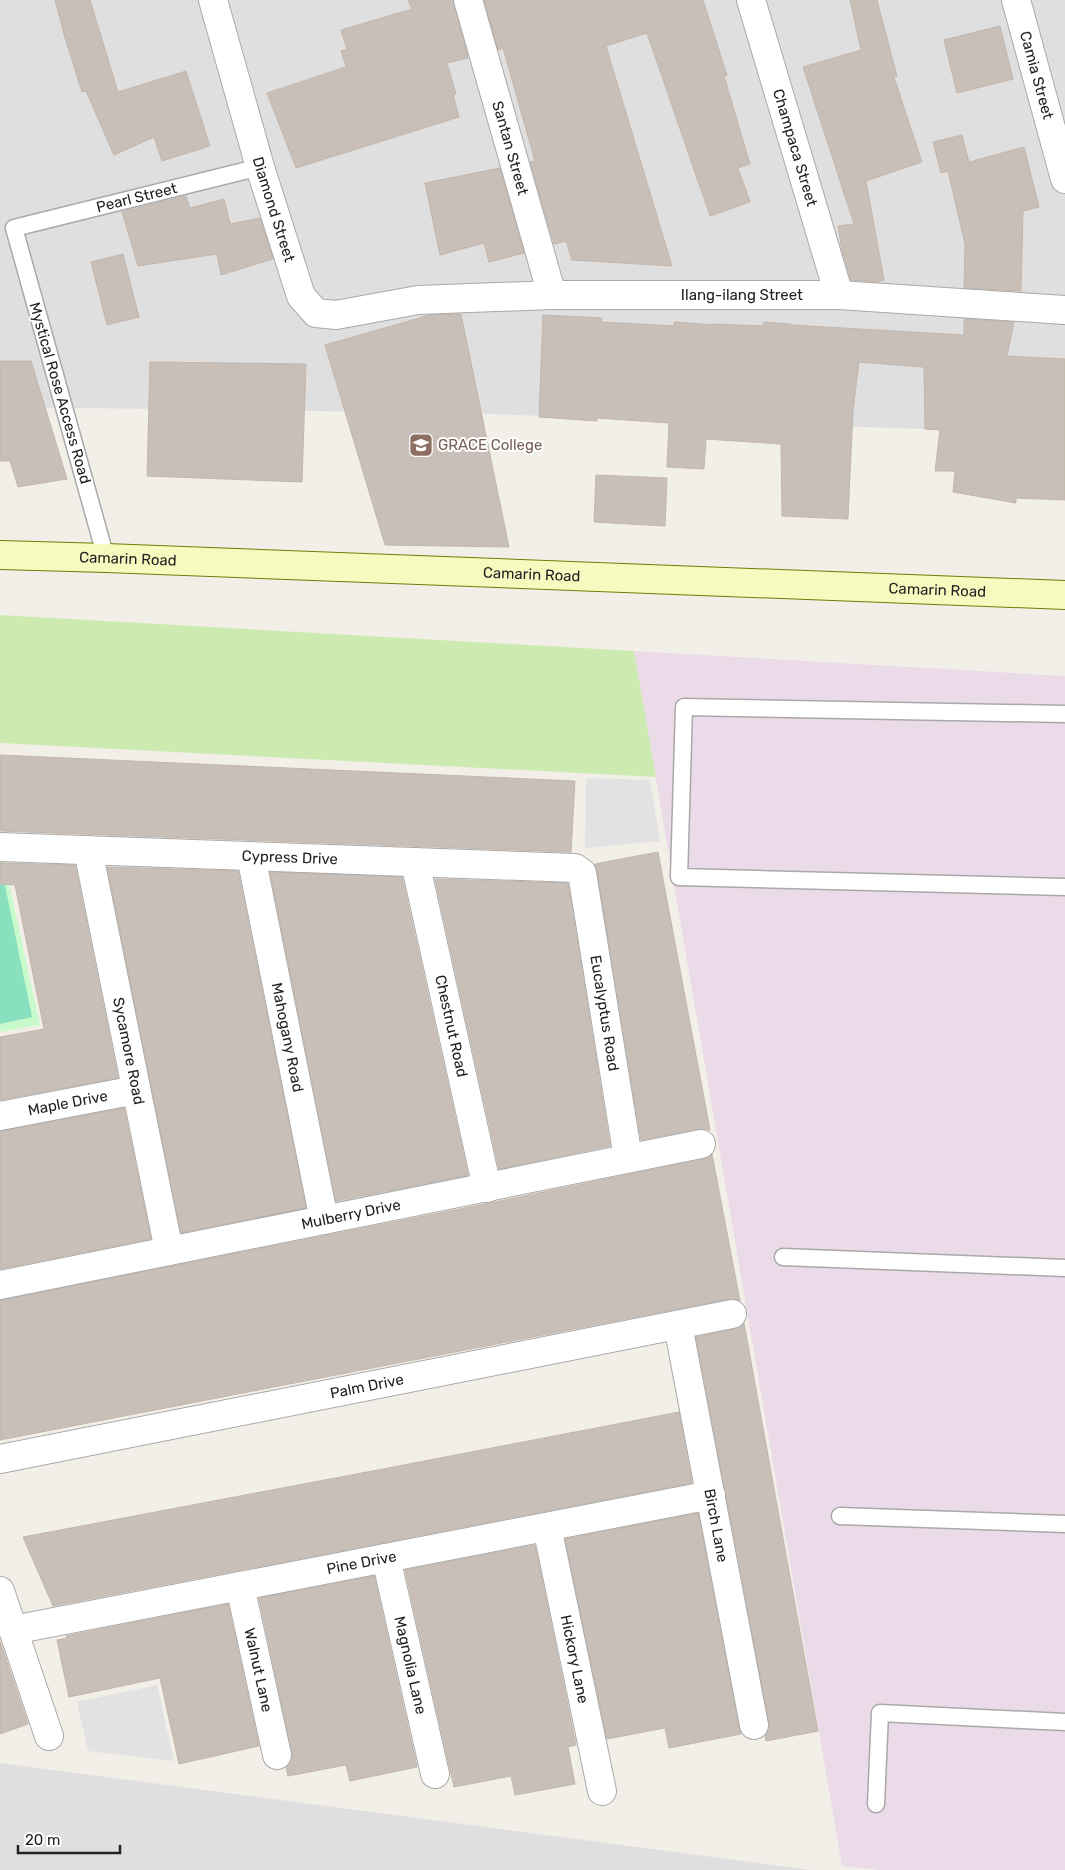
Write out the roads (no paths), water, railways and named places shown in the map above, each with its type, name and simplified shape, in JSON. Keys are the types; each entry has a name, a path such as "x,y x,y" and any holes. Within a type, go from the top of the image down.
{"main road":[{"name":"Camarin Road","path":"0,555 1065,595"}],"street":[{"name":"Diamond Street","path":"213,0 260,167 301,296 316,313 336,315 418,300"},
{"name":"Santan Street","path":"468,0 552,295"},
{"name":"Champaca Street","path":"751,0 839,295"},
{"name":"Camia Street","path":"1016,0 1065,180"},
{"name":"Ilang-ilang Street","path":"418,300 552,295 839,295 1065,310"},
{"name":"Cypress Drive","path":"0,847 579,869"},
{"name":"Sycamore Road","path":"88,850 169,1251"},
{"name":"Mahogany Road","path":"251,856 324,1220"},
{"name":"Chestnut Road","path":"415,862 487,1188"},
{"name":"Eucalyptus Road","path":"579,869 582,873 628,1158"},
{"name":"Maple Drive","path":"0,1116 136,1090"},
{"name":"Mulberry Drive","path":"0,1285 701,1144"},
{"name":"Palm Drive","path":"0,1459 732,1314"},
{"name":"Birch Lane","path":"678,1325 754,1725"},
{"name":"Pine Drive","path":"13,1630 711,1495"},
{"name":"Hickory Lane","path":"547,1527 602,1791"},
{"name":"Magnolia Lane","path":"386,1558 435,1774"},
{"name":"Walnut Lane","path":"240,1586 276,1755"},
{"path":"0,1591 50,1736"}],"lane":[{"name":"Pearl Street","path":"14,228 260,167"},
{"name":"Mystical Rose Access Road","path":"14,228 106,558"},
{"path":"1065,714 684,707 679,877 1065,888"},
{"path":"782,1257 1065,1268"},
{"path":"840,1516 1065,1524"},
{"path":"876,1804 880,1713 1065,1722"}],"place":[{"name":"GRACE College","path":"421,445"}]}
